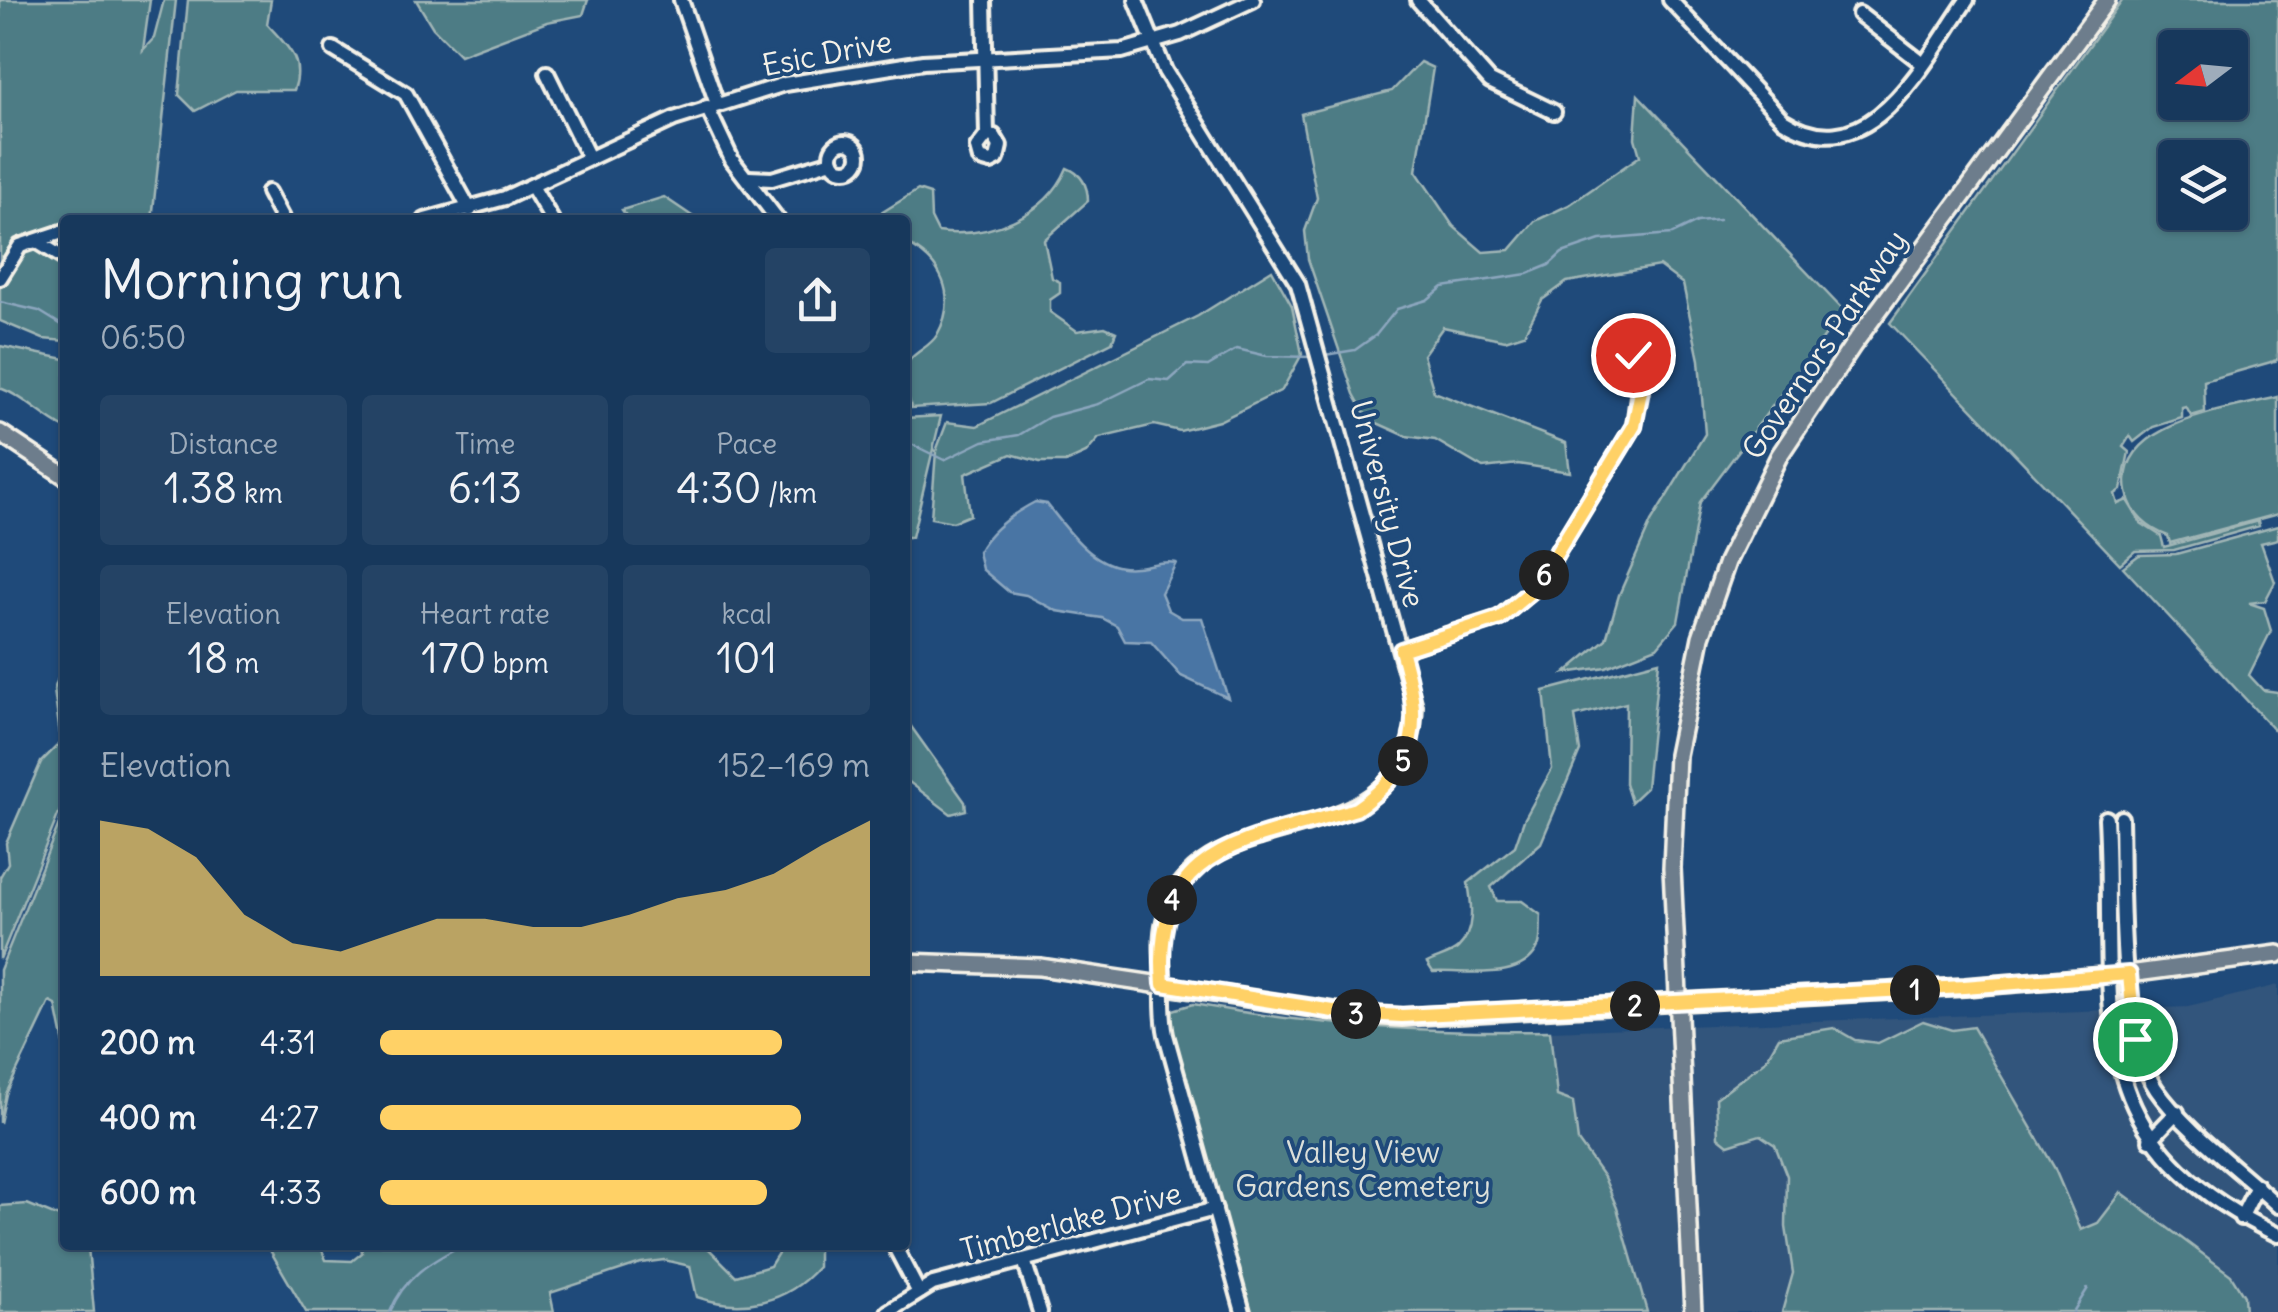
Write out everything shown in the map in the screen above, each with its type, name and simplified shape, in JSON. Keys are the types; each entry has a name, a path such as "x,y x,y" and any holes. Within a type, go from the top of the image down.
{"main road":[{"name":"Governors Parkway","path":"1693,1312 1672,871 1677,756 1702,637 1727,562 1779,456 1811,406 2106,0"},
{"path":"0,433 60,473"},
{"path":"910,962 1040,967 1388,1016 1678,1004 2129,974 2278,954"}],"street":[{"path":"681,0 718,104 722,134 732,160 775,215"},
{"path":"984,0 987,134"},
{"name":"University Drive","path":"1136,0 1152,43 1199,129 1298,284 1414,696 1409,748 1390,781 1356,809 1222,851 1185,878 1164,920 1161,1007 1166,1035 1242,1312"},
{"name":"Esic Drive","path":"448,215 532,186 718,104 831,74 1122,50 1152,43 1253,0"},
{"path":"1418,0 1490,81 1554,112"},
{"path":"1670,0 1784,120 1813,134 1844,134 1872,123 1892,106 1966,0"},
{"path":"1859,14 1922,63"},
{"path":"333,49 406,94 470,210"},
{"path":"547,73 590,158"},
{"path":"718,104 722,134"},
{"path":"748,178 781,177 832,161"},
{"path":"769,205 781,177"},
{"path":"532,186 549,215"},
{"path":"268,192 280,215"},
{"path":"0,278 20,246 60,233"},
{"path":"39,242 60,256"},
{"path":"1401,650 1500,618 1536,587 1634,426 1640,380 1628,348"},
{"path":"2106,818 2118,1065 2131,1108 2150,1140 2198,1189 2241,1218 2278,1236"},
{"path":"2121,818 2129,974 2139,1054 2158,1091 2177,1112 2278,1206"},
{"path":"2150,1140 2177,1112"},
{"path":"2241,1218 2257,1186"},
{"name":"Timberlake Drive","path":"888,1312 918,1291 1216,1209"},
{"path":"897,1250 918,1291"},
{"path":"1024,1260 1040,1312"}],"shaded area":[{"path":"1035,502 1047,504 1085,548 1108,563 1136,567 1176,563 1161,593 1168,610 1182,618 1202,618 1228,698 1181,676 1151,642 1125,641 1117,626 1102,618 1057,611 1026,595 1009,592 982,569 978,552 989,536"},
{"path":"2278,985 2278,1312 1581,1312 1550,1031 2188,1007"}],"green space":[{"path":"0,0 150,0 143,50 154,38 164,0 176,0 153,215 60,215 60,341 43,339 0,321"},
{"path":"188,0 271,0 267,24 296,61 294,90 236,90 195,111 179,95"},
{"path":"416,0 588,0 583,15 547,22 460,55 433,28"},
{"path":"2122,0 2278,0 2278,360 2204,381 2205,412 2191,416 2186,407 2182,408 2182,418 2153,427 2134,442 2130,436 2123,447 2129,452 2121,490 2115,494 2118,504 2127,500 2141,523 2161,536 2164,547 2258,521 2259,526 2174,550 2135,551 2120,564 1890,323"},
{"path":"1420,62 1433,68 1416,171 1453,226 1483,252 1510,250 1535,221 1569,205 1640,156 1635,138 1638,95 1844,311 1700,502 1678,622 1657,647 1606,667 1565,673 1606,639 1619,595 1651,522 1705,434 1699,360 1683,284 1659,266 1567,282 1542,300 1524,334 1505,340 1443,327 1423,355 1434,392 1566,443 1570,472 1518,464 1483,468 1435,440 1406,436 1368,419 1354,394 1308,259 1305,231 1317,198 1301,114 1392,91"},
{"path":"1067,168 1077,173 1087,190 1088,201 1044,240 1052,278 1060,282 1060,293 1050,300 1050,312 1077,331 1105,327 1116,332 1112,342 991,403 911,408 910,361 937,335 946,293 937,269 910,246 910,215 881,213 918,190 930,194 931,218 938,232 976,232 1013,221 1058,185"},
{"path":"664,197 691,215 626,215 622,210"},
{"path":"1272,270 1292,306 1302,354 1282,390 1219,421 1180,431 1154,425 1099,438 1086,453 1066,462 1040,462 1011,454 965,474 970,515 953,522 931,518 936,451 947,422 977,426 1198,316"},
{"path":"0,346 60,358 60,425 17,396 0,388"},
{"path":"2278,397 2278,514 2170,543 2168,536 2141,519 2127,492 2128,468 2138,449 2156,434 2180,423"},
{"path":"941,416 912,537 910,537 910,418"},
{"path":"2278,526 2278,539 2261,543 2275,582 2265,601 2249,603 2264,608 2271,631 2249,675 2263,690 2278,692 2278,734 2123,567 2139,555 2176,554"},
{"path":"1659,661 1646,788 1631,802 1625,783 1626,703 1575,716 1580,751 1541,843 1491,887 1497,901 1522,901 1541,915 1539,944 1530,958 1506,970 1433,972 1427,963 1455,950 1467,934 1471,909 1468,883 1515,846 1524,820 1552,769 1544,691"},
{"path":"60,673 60,735 54,690"},
{"path":"910,725 965,802 966,810 951,814 910,783"},
{"path":"60,743 60,810 0,959 0,877 8,863 6,843 41,762"},
{"path":"60,821 60,1025 56,1005 50,1002 6,1094 0,1123 0,970"},
{"name":"Valley View Gardens Cemetery","path":"1193,1004 1370,1026 1550,1031 1557,1096 1573,1102 1578,1141 1604,1177 1617,1208 1647,1312 1247,1312 1170,1025 1173,1010"},
{"path":"1923,1021 1952,1030 1973,1027 2054,1167 2081,1230 2098,1223 2121,1193 2231,1275 2244,1296 2245,1312 1782,1312 1793,1273 1786,1227 1787,1176 1775,1145 1760,1135 1728,1145 1718,1137 1716,1098 1765,1061 1779,1037 1834,1028 1855,1040 1878,1043"},
{"path":"27,1204 60,1217 60,1250 88,1250 94,1312 0,1312 0,1206"},
{"path":"270,1250 322,1250 326,1260 352,1261 362,1250 710,1250 736,1276 770,1266 780,1250 818,1250 818,1267 805,1280 777,1297 746,1304 697,1297 690,1266 664,1260 641,1263 550,1293 554,1312 306,1312"}],"waterway":[{"path":"1325,355 1355,350 1376,335 1397,309 1427,300 1443,287 1527,274 1549,265 1562,253 1600,240 1672,234 1697,222 1719,220"},
{"path":"0,302 39,311 60,324"},
{"path":"910,443 944,460 983,441 1019,435 1049,417 1098,404 1149,379 1169,381 1187,365 1208,366 1237,349 1267,356 1312,357"},
{"path":"390,1312 419,1272 453,1250"},
{"path":"2073,1312 2088,1288"}],"route":[{"path":"1633,355 1641,391 1634,426 1624,449 1536,587 1513,610 1483,626 1401,650 1414,696 1414,726 1402,764 1374,796 1356,809 1222,851 1185,878 1164,920 1163,984 1346,1013 1428,1016 1964,987 2129,974 2135,1039"}]}
